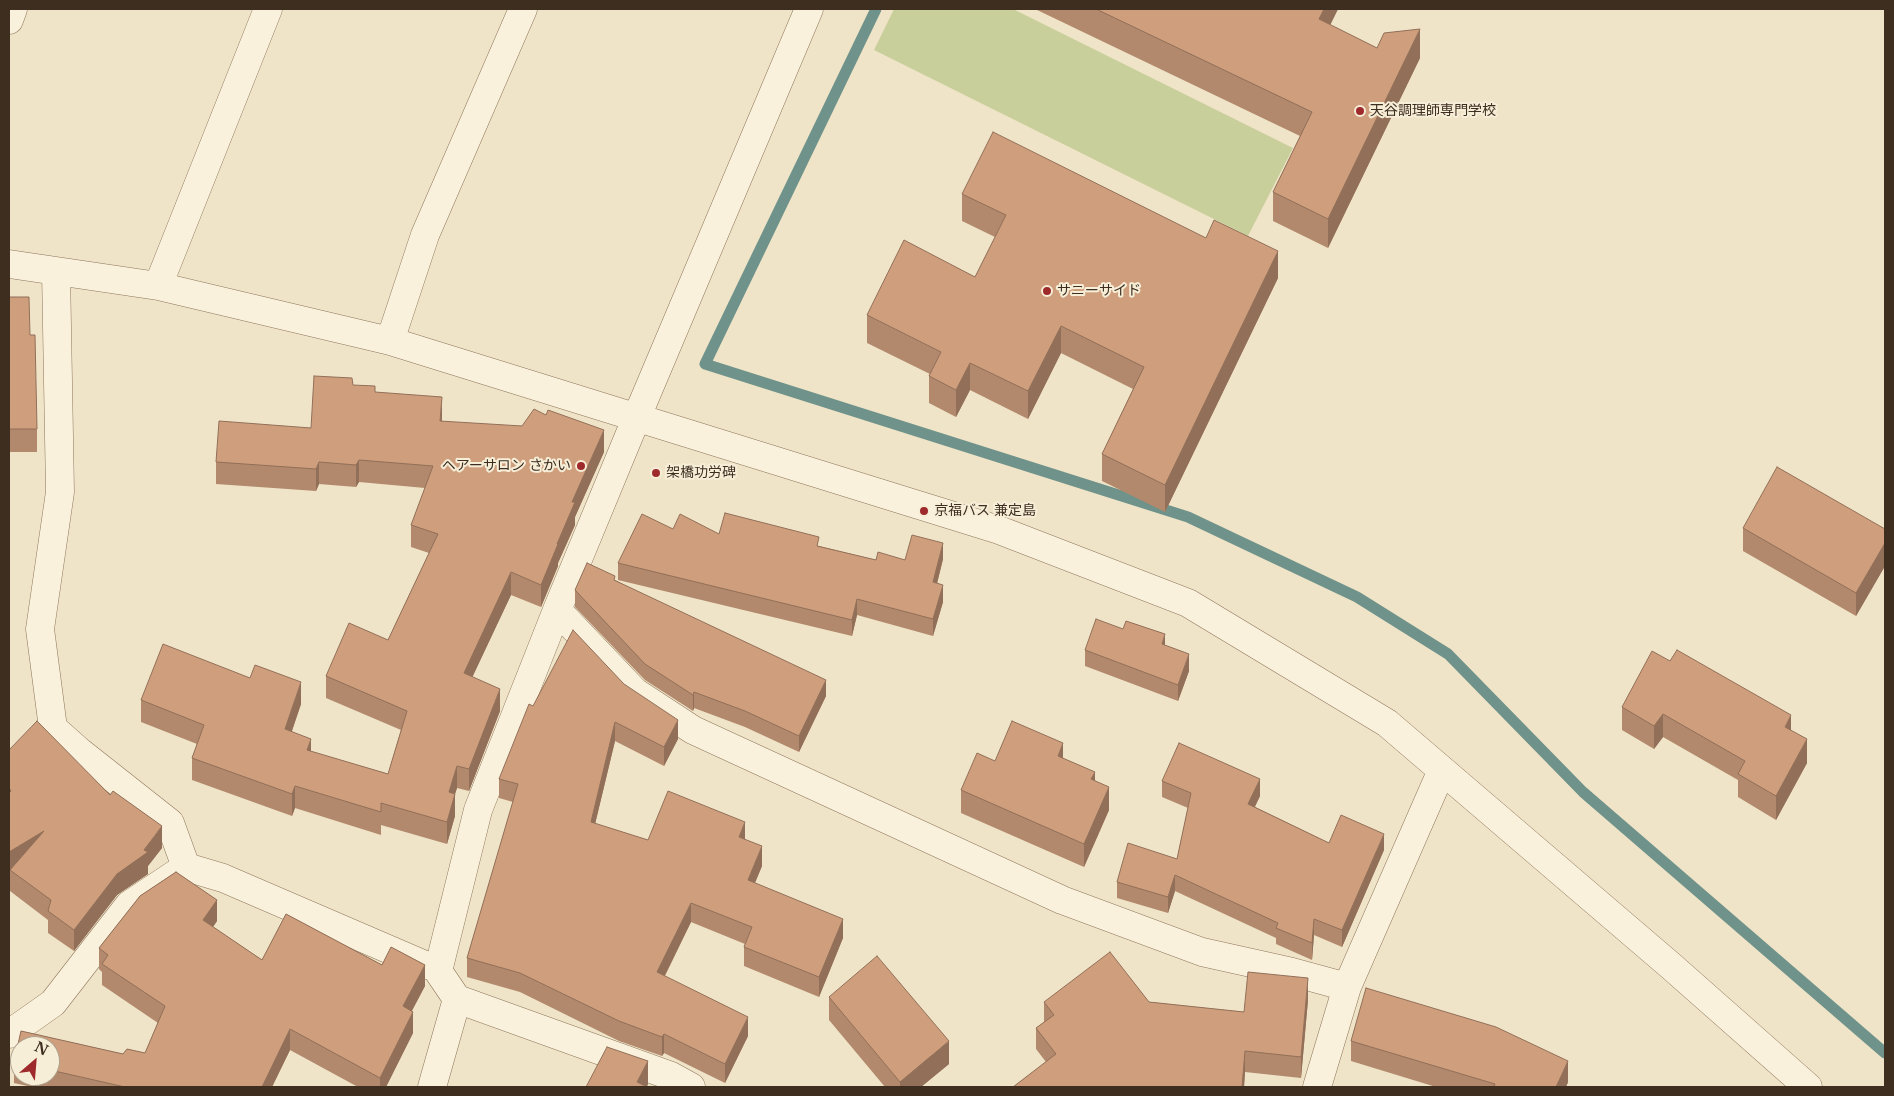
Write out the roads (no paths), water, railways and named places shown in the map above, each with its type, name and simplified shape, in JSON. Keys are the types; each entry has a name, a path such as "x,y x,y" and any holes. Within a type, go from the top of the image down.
{"street":[{"path":"9,20 14,9"},
{"path":"158,286 268,9"},
{"path":"390,341 425,235 523,9"},
{"path":"438,971 478,810 557,610 809,9"},
{"path":"9,264 158,286 390,341 636,419 999,530 1188,603 1387,723 1671,966 1808,1087"},
{"path":"56,272 60,492 40,629 53,728 80,752 170,823 186,866"},
{"path":"557,610 636,692 693,730 1062,900 1202,952 1292,972 1347,987"},
{"path":"1317,1087 1347,987 1442,770"},
{"path":"186,866 223,878 438,971 457,999 671,1076 692,1087"},
{"path":"9,1034 53,1003 129,905 186,866"},
{"path":"432,1087 457,999"}],"waterway":[{"path":"876,9 705,364 1188,517 1357,597 1448,654 1583,792 1885,1053"}],"place":[{"name":"天谷調理師専門学校","path":"1360,111"},
{"name":"サニーサイド","path":"1047,291"},
{"name":"ヘアーサロン さかい","path":"581,466"},
{"name":"架橋功労碑","path":"656,473"},
{"name":"京福バス 兼定島","path":"924,511"}]}
